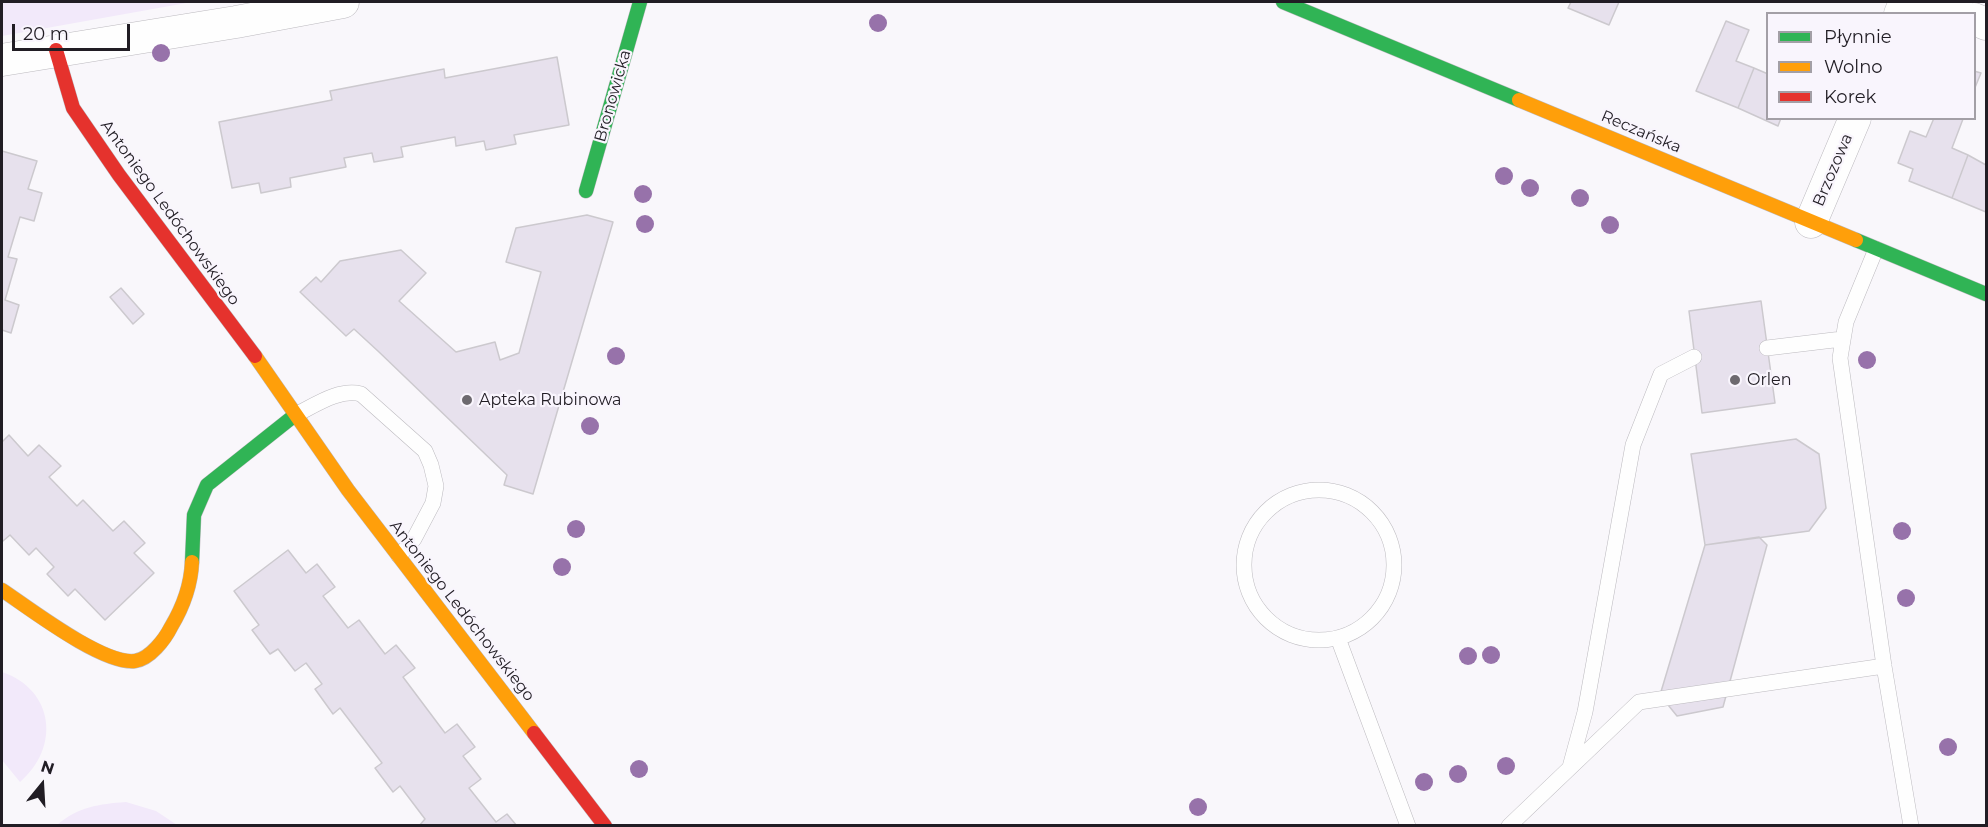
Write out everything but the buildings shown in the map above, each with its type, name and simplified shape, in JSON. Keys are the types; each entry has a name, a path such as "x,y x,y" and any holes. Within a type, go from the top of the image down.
{"street":[{"path":"2,60 343,2"},
{"name":"Bronowicka","path":"586,191 640,2"},
{"name":"Reczańska","path":"1283,2 1986,294"},
{"path":"1930,2 1955,12"},
{"name":"Antoniego Ledóchowskiego","path":"56,50 73,108 119,175 250,350 399,556 605,825"},
{"name":"Brzozowa","path":"1811,222 1854,120"},
{"path":"2,590 104,654 125,661 137,661 167,635 187,592 193,550 192,518 197,498 207,486 295,415"}],"lane":[{"path":"1876,249 1842,339 1840,358 1884,666 1911,825"},
{"path":"1767,348 1842,339"},
{"path":"1570,767 1585,712 1633,445 1661,374 1694,357"},
{"path":"295,415 339,394 351,391 361,394 425,451 436,486 433,503 414,539 399,556"},
{"path":"1310,489 1338,492 1363,503 1383,524 1393,550 1393,579 1383,605 1364,626 1338,638 1309,640 1282,631 1261,613 1250,597 1245,579 1245,550 1255,524 1267,509 1282,498 1310,489"},
{"path":"1338,638 1408,825"},
{"path":"1509,825 1639,702 1884,666"}],"shaded area":[{"path":"2,2 192,2 2,36"},
{"path":"2,672 20,680 33,692 42,706 46,721 46,737 42,753 33,768 20,782 2,760"},
{"path":"126,802 156,811 177,825 57,825 81,810"}],"traffic: fast":[{"path":"586,191 640,2"},
{"path":"1283,2 1519,100"},
{"path":"1856,240 1986,294"},
{"path":"192,562 194,515 207,485 295,415"}],"traffic: slow":[{"path":"1519,100 1856,240"},
{"path":"255,356 348,490 534,733"},
{"path":"2,590 86,645 121,660 135,661 151,653 168,632 186,596 192,562"}],"traffic: jam":[{"path":"56,50 73,108 119,175 255,356"},
{"path":"534,733 605,826"}],"place":[{"name":"Orlen","path":"1735,380"},
{"name":"Apteka Rubinowa","path":"467,400"}]}
